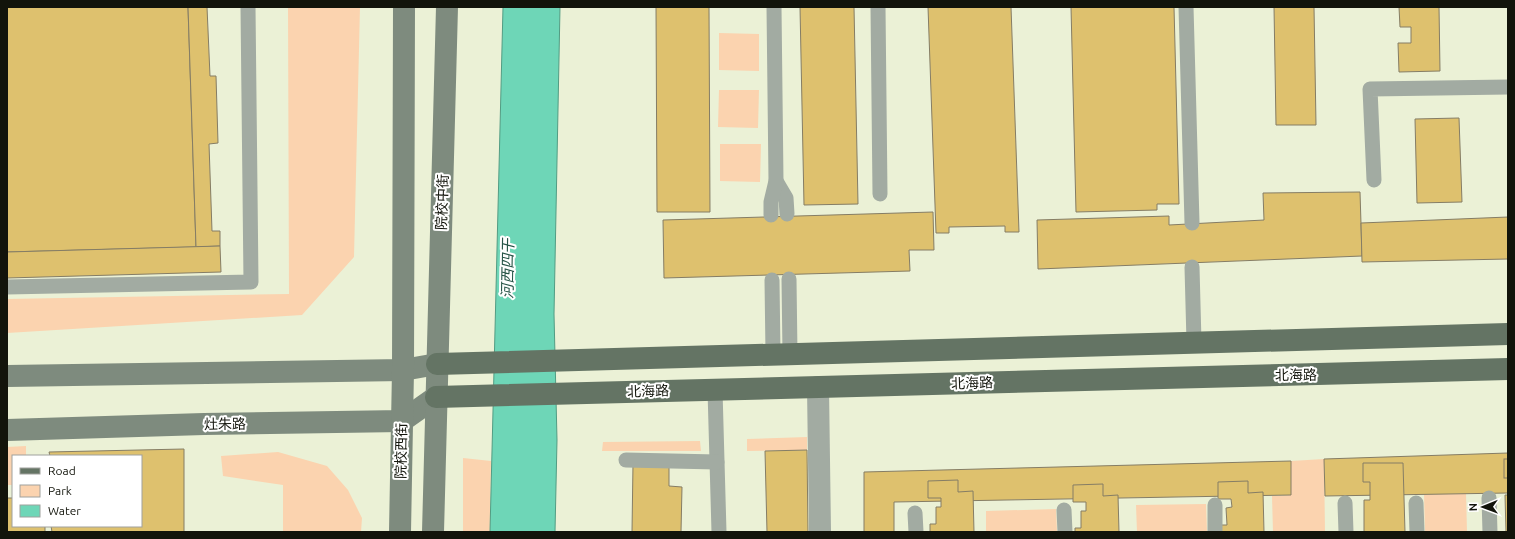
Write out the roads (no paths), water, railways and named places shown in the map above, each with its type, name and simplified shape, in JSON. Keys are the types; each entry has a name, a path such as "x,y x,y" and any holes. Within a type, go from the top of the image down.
{"main road":[{"path":"403,370 404,7"},
{"name":"院校中街","path":"436,397 447,7"},
{"path":"7,376 403,370 437,364 1508,334"},
{"path":"886,352 887,385"},
{"name":"北海路","path":"436,397 1508,369"},
{"name":"院校西街","path":"400,532 403,370"},
{"path":"402,421 436,397"},
{"path":"433,532 436,397"},
{"name":"灶朱路","path":"7,430 204,424 402,421"}],"street":[{"path":"818,387 820,532"}],"lane":[{"path":"7,287 251,282 248,7"},
{"path":"771,215 771,202 776,181 774,7"},
{"path":"878,7 880,194"},
{"path":"1186,7 1192,223"},
{"path":"1374,180 1370,89 1508,87"},
{"path":"776,181 786,198 787,214"},
{"path":"1192,267 1194,342"},
{"path":"782,354 788,279"},
{"path":"772,280 782,354"},
{"path":"715,390 719,532"},
{"path":"626,460 716,462"},
{"path":"1489,498 1490,532"},
{"path":"1345,503 1346,532"},
{"path":"1416,503 1417,532"},
{"path":"1215,505 1215,532"},
{"path":"1064,510 1065,532"},
{"path":"915,513 916,532"}],"water":[{"name":"河西四干","path":"503,7 560,7 554,314 557,440 555,532 490,532"}]}
